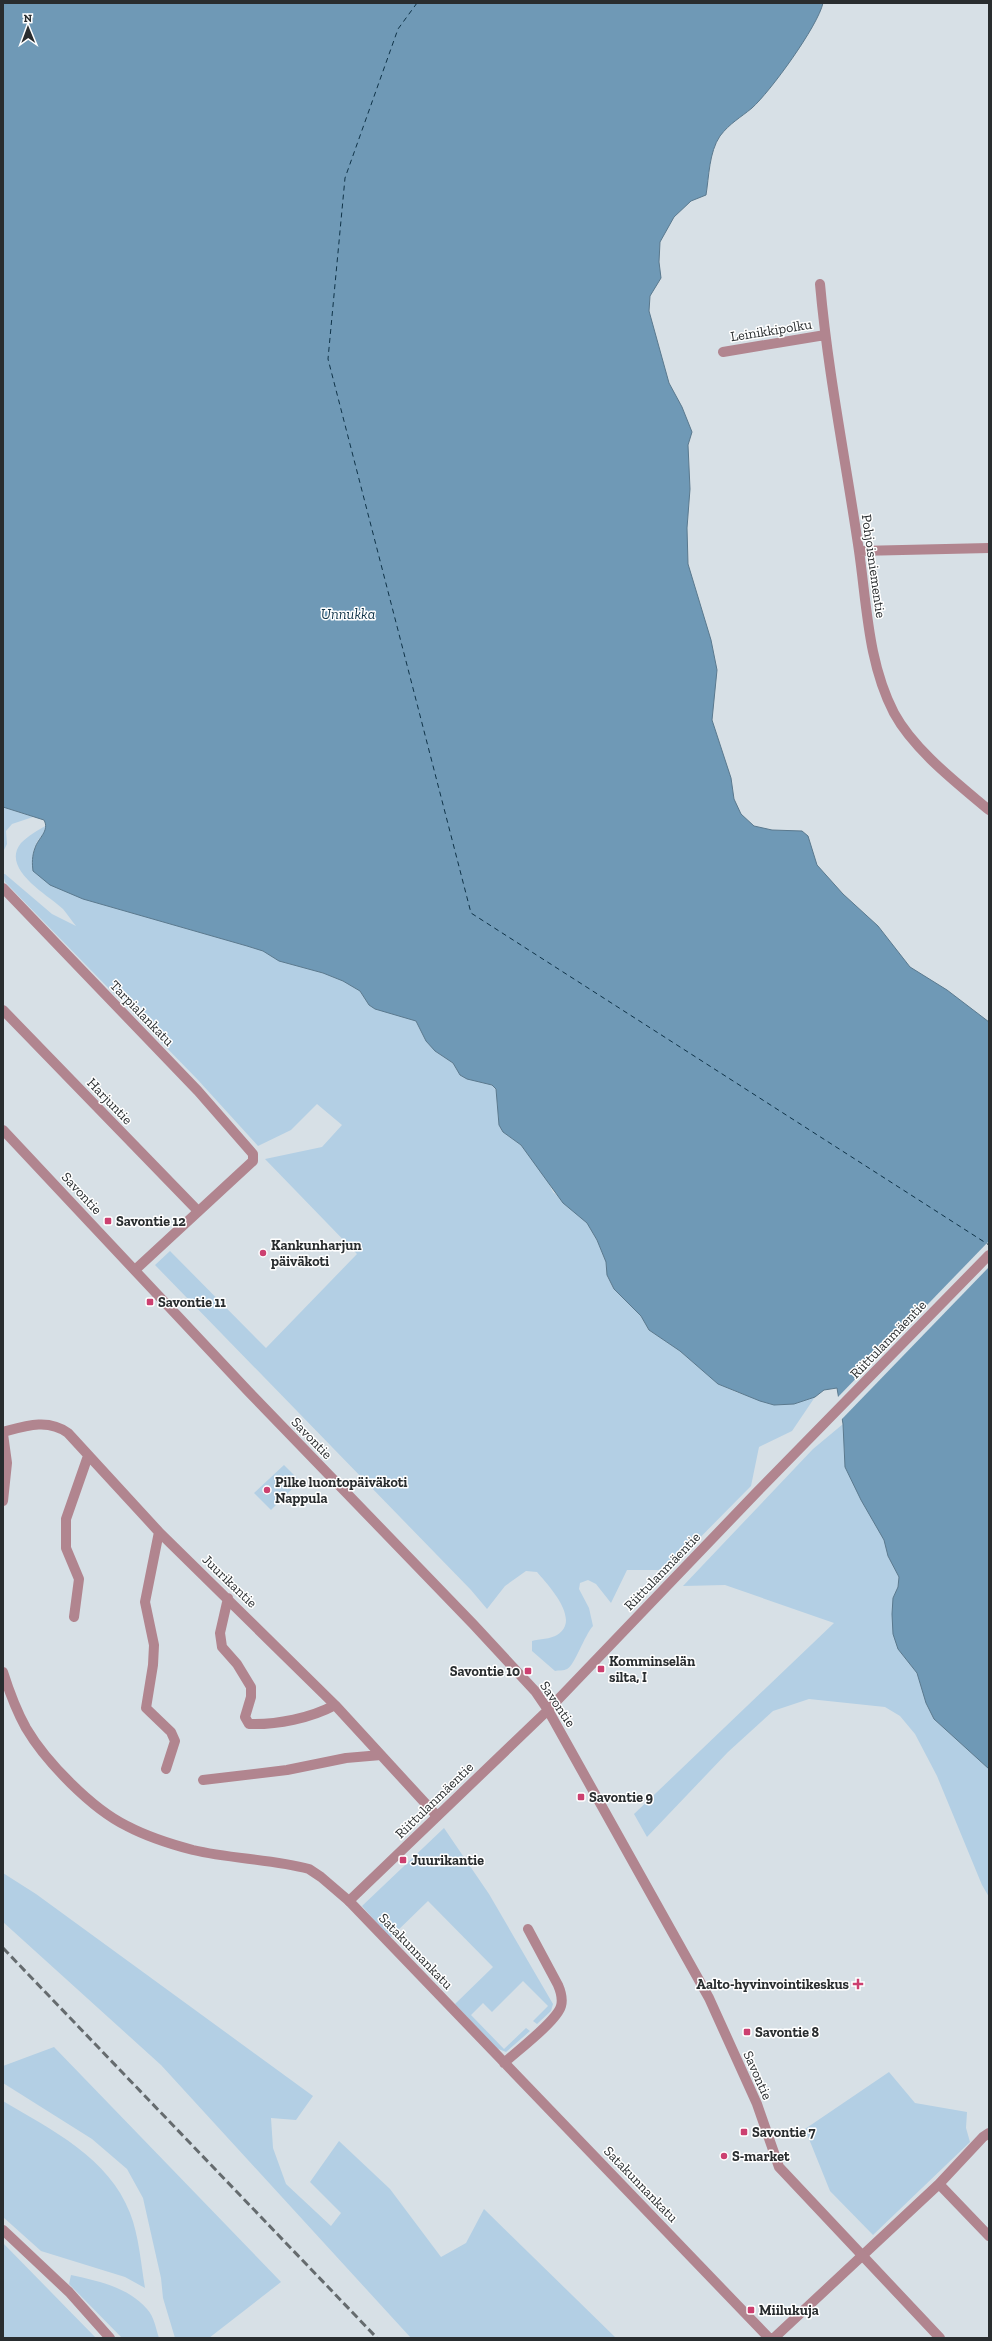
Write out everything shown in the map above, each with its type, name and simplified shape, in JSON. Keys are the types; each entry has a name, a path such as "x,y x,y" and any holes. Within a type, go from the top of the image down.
{"street":[{"name":"Pohjoisniementie","path":"820,284 825,336 859,551 871,644 880,682 895,714 917,744 987,805"},
{"name":"Leinikkipolku","path":"723,352 825,336"},
{"path":"859,551 989,548"},
{"name":"Tarpialankatu","path":"3,888 198,1091 251,1150 253,1161 198,1211"},
{"name":"Harjuntie","path":"3,1010 198,1211"},
{"name":"Savontie","path":"3,1130 248,1392 473,1624 535,1691 548,1710 637,1865 709,1998 757,2104 779,2167 861,2256 940,2338"},
{"path":"135,1270 198,1211"},
{"name":"Riittulanmäentie","path":"349,1901 548,1710 757,1492 989,1255"},
{"name":"Juurikantie","path":"3,1433 25,1426 52,1425 68,1433 159,1532 228,1598 335,1705 437,1816"},
{"path":"3,1433 7,1463 3,1501"},
{"path":"74,1617 79,1579 66,1548 66,1519 88,1456"},
{"path":"159,1532 145,1602 154,1645 153,1665 146,1708 171,1732 175,1741 166,1769"},
{"path":"228,1598 220,1633 222,1647 237,1664 251,1687 251,1697 245,1717 249,1724 285,1721 313,1714 335,1705"},
{"name":"Satakunnankatu","path":"3,1672 16,1709 26,1729 43,1752 66,1778 93,1802 126,1826 158,1840 194,1850 309,1870 321,1877 349,1901 769,2338"},
{"path":"203,1780 287,1770 346,1758 381,1755"},
{"path":"504,2063 552,2020 561,2006 561,1991 528,1929"},
{"path":"774,2338 987,2138"},
{"path":"939,2184 989,2236"},
{"path":"3,2230 69,2292 110,2338"}],"shaded area":[{"path":"3,807 33,817 12,824 6,831 7,844 3,852"},
{"path":"47,825 33,852 33,871 83,899 263,951 279,961 323,973 343,981 360,991 369,1005 416,1021 435,1051 453,1063 460,1075 492,1085 496,1090 499,1125 503,1132 521,1145 545,1176 553,1192 587,1223 597,1240 606,1262 607,1275 614,1289 641,1316 649,1330 680,1351 718,1384 736,1392 774,1405 794,1404 815,1397 792,1431 759,1447 751,1486 668,1570 627,1570 611,1603 596,1584 588,1580 580,1583 579,1589 589,1608 593,1626 586,1636 573,1662 567,1669 555,1671 532,1651 532,1641 557,1635 564,1629 566,1621 565,1612 555,1594 537,1572 526,1571 505,1586 487,1609 471,1590 155,1265 170,1251 266,1348 357,1254 265,1159 322,1147 342,1125 317,1104 291,1130 258,1146 198,1080 5,882 3,874 5,874 52,914 76,926 63,909 28,880 21,872 17,862 16,853 21,843"},
{"path":"843,1424 845,1467 884,1540 888,1556 899,1577 898,1587 893,1598 898,1649 917,1673 934,1719 989,1769 989,1897 982,1885 937,1776 915,1734 900,1716 885,1707 809,1699 773,1711 728,1752 647,1837 634,1814 834,1623 725,1585 683,1586 813,1449"},
{"path":"284,1465 300,1481 271,1510 254,1493"},
{"path":"444,1828 489,1894 553,2004 551,2011 537,2024 533,2021 548,2006 523,1981 492,2012 483,2003 471,2015 504,2049 526,2028 530,2031 506,2052 496,2048 455,2004 493,1967 428,1901 390,1938 362,1906"},
{"path":"3,1873 36,1894 313,2096 296,2120 271,2118 273,2148 286,2184 331,2226 341,2213 310,2182 339,2141 390,2189 441,2257 466,2243 484,2209 616,2338 411,2338 161,2065 3,1922"},
{"path":"54,2047 281,2282 209,2338 175,2338 163,2298 161,2278 143,2198 127,2169 92,2139 3,2083 3,2066"},
{"path":"889,2072 915,2103 967,2112 966,2128 970,2142 873,2235 830,2191 805,2129"},
{"path":"3,2101 41,2123 77,2147 94,2161 108,2176 121,2194 133,2222 138,2241 145,2288 125,2277 41,2251 3,2217"},
{"path":"3,2243 96,2338 3,2338"},
{"path":"71,2275 112,2286 131,2295 149,2312 153,2319 159,2338 122,2338 69,2284"}],"water":[{"name":"Unnukka","path":"3,3 823,3 812,27 781,74 760,100 731,124 716,142 706,195 691,201 674,217 660,242 659,262 661,278 650,296 649,311 669,383 682,407 692,432 688,445 690,489 687,528 688,564 711,640 717,670 712,720 731,778 734,799 741,814 754,826 772,830 802,831 808,836 817,865 843,894 878,926 910,967 947,990 989,1022 989,1769 934,1719 926,1703 917,1673 898,1649 893,1634 892,1614 893,1598 898,1587 899,1577 888,1556 884,1540 861,1500 845,1467 843,1424 837,1388 824,1390 815,1397 794,1404 774,1405 760,1401 718,1384 680,1351 649,1330 641,1316 614,1289 607,1275 606,1262 597,1240 587,1223 563,1203 521,1145 503,1132 499,1125 496,1089 492,1085 467,1079 460,1075 453,1063 435,1051 426,1041 416,1021 375,1009 369,1005 360,991 343,981 323,973 279,961 263,951 247,946 83,899 50,885 33,871 32,862 36,844 46,828 44,820 3,807"}],"pier":[{"path":"989,1241 989,1267 841,1420 837,1398"}],"ferry route":[{"path":"417,3 398,29 345,178 328,359 471,913 989,1245"}],"railway":[{"path":"3,1948 377,2338"}],"place":[{"name":"Savontie 12","path":"108,1221"},
{"name":"Kankunharjun päiväkoti","path":"263,1253"},
{"name":"Savontie 11","path":"150,1302"},
{"name":"Pilke luontopäiväkoti Nappula","path":"267,1490"},
{"name":"Komminselän silta, I","path":"601,1669"},
{"name":"Savontie 10","path":"528,1671"},
{"name":"Savontie 9","path":"581,1797"},
{"name":"Juurikantie","path":"403,1860"},
{"name":"Aalto-hyvinvointikeskus","path":"858,1984"},
{"name":"Savontie 8","path":"747,2032"},
{"name":"Savontie 7","path":"744,2132"},
{"name":"S-market","path":"724,2156"},
{"name":"Miilukuja","path":"751,2310"}]}
